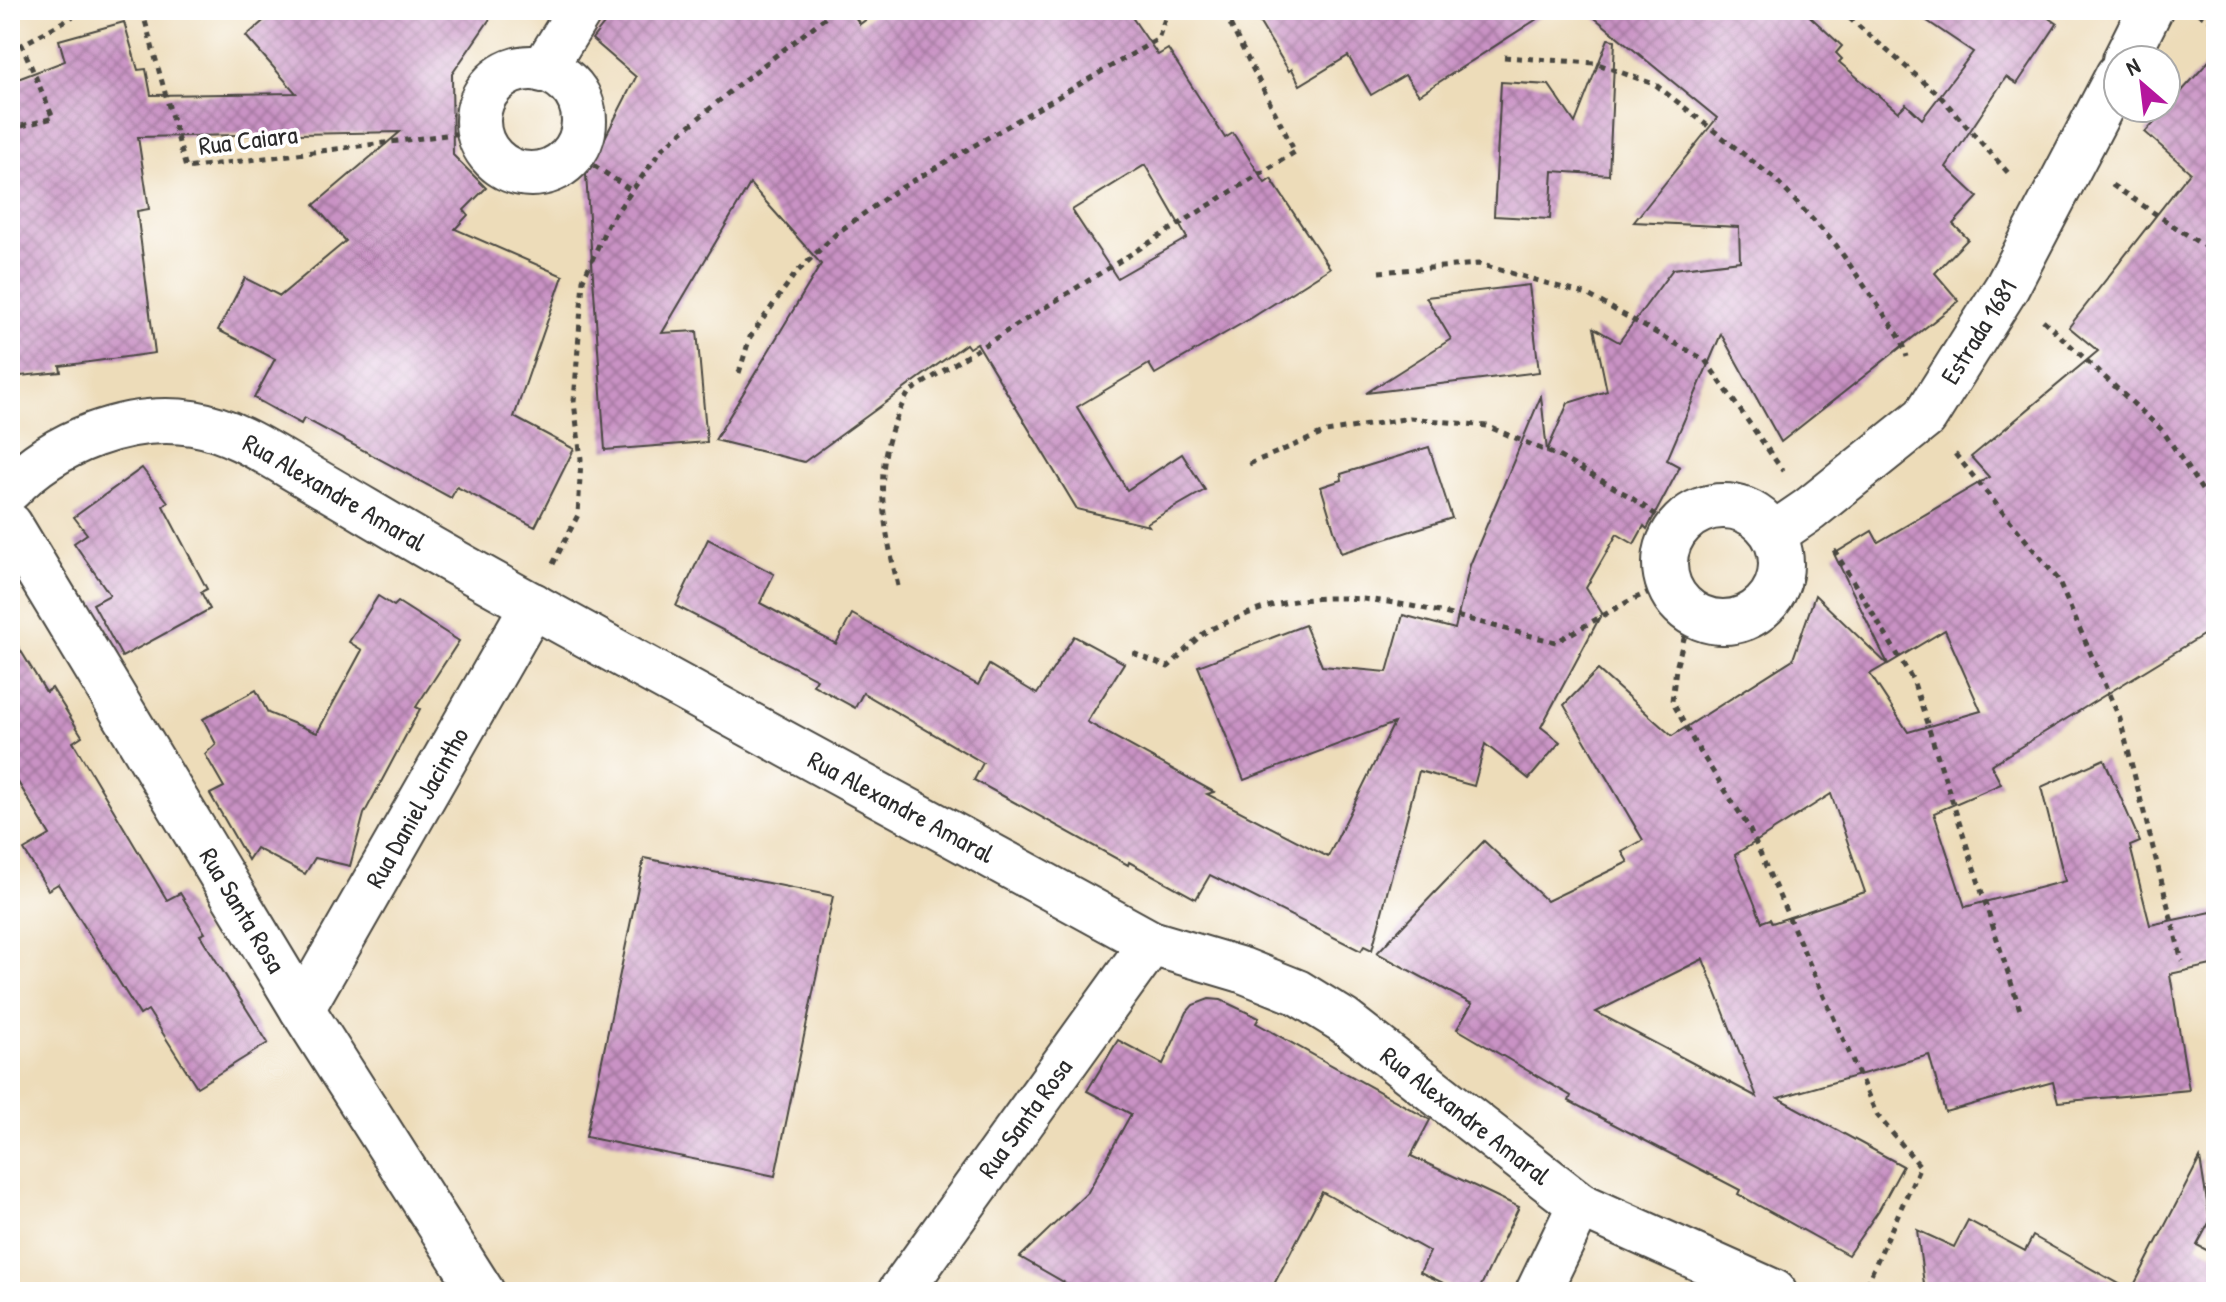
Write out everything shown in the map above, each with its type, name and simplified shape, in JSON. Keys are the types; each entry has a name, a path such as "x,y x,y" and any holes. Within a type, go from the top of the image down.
{"street":[{"path":"543,70 580,10"},
{"path":"2133,44 2150,10"},
{"path":"526,69 543,70 559,77 572,88 580,103 583,128 574,152 562,164 547,172 528,174 511,171 496,162 484,148 478,131 478,113 484,96 495,82 510,73 526,69"},
{"name":"Estrada 1681","path":"1792,522 1925,417 2007,287 2102,106"},
{"name":"Rua Alexandre Amaral","path":"10,489 30,468 67,446 120,427 193,423 241,438 533,605 1151,943 1242,970 1297,992 1344,1021 1580,1205 1774,1292"},
{"path":"1727,505 1746,509 1762,519 1792,522 1781,552 1782,572 1776,590 1764,606 1748,617 1729,622 1709,621 1680,598 1664,564 1667,546 1676,529 1690,515 1708,507 1727,505"},
{"name":"Rua Santa Rosa","path":"10,525 302,1009 482,1292"},
{"name":"Rua Daniel Jacintho","path":"302,1009 533,605"},
{"name":"Rua Santa Rosa","path":"900,1292 1151,943"},
{"path":"1538,1292 1580,1205"}],"path":[{"path":"10,129 53,118 22,45 84,10"},
{"name":"Rua Caiara","path":"142,10 186,168 478,131"},
{"path":"533,605 578,515 581,459 574,402 583,280 608,224 662,149 739,84 835,10"},
{"path":"739,373 750,337 795,274 837,233 907,184 1158,39 1168,10"},
{"path":"898,586 883,521 881,485 896,415 909,392 1295,152 1223,10"},
{"path":"1840,10 1940,96 2045,214"},
{"path":"2193,10 2216,23"},
{"path":"1504,57 1595,63 1656,85 1775,179 1836,245 1902,340 1925,417 2057,578 2120,719 2182,961"},
{"path":"574,152 632,191"},
{"path":"2074,161 2216,254"},
{"path":"1379,272 1479,264 1588,295 1705,360 1792,522 1913,680 2020,1010"},
{"path":"2007,287 2163,431 2216,511"},
{"path":"1249,464 1326,432 1396,420 1410,418 1487,426 1558,456 1629,496 1676,529"},
{"path":"1133,653 1168,667 1205,632 1256,609 1317,596 1357,598 1436,611 1556,642 1627,602 1680,598 1672,701 1694,742 1748,826 1877,1115 1920,1166 1863,1292"}],"building":[{"path":"276,10 496,10 452,74 453,155 486,188 464,210 468,215 455,229 563,276 514,417 574,449 535,527 457,487 451,498 304,418 301,424 254,398 275,359 218,330 245,278 280,296 346,241 314,205 400,132 138,137 149,209 137,211 155,353 60,366 61,372 10,377 10,82 65,61 59,40 124,22 138,70 146,69 151,95 296,93 246,36"},
{"path":"615,10 850,10 860,24 879,10 1127,10 1158,55 1168,49 1225,138 1233,133 1265,183 1271,179 1330,268 1155,374 1149,364 1077,407 1127,490 1182,454 1205,490 1147,523 1149,526 1077,509 977,343 969,348 966,344 804,462 715,440 821,264 750,184 662,333 697,331 707,442 605,450 586,175 636,77 592,39","holes":["1145,165 1187,238 1117,278 1072,210"]},
{"path":"1252,10 1551,10 1419,95 1405,75 1371,95 1348,56 1300,85"},
{"path":"1585,10 1803,10 1842,46 1836,53 1842,59 1839,62 1898,112 1906,104 1922,119 1973,52 1911,10 2037,10 2057,24 2017,84 2006,77 1946,167 1978,197 1953,224 1968,239 1935,273 1959,301 1781,442 1721,334 1667,460 1680,467 1647,529 1644,526 1634,544 1617,534 1586,588 1602,613 1541,727 1560,742 1529,779 1485,744 1474,786 1419,771 1372,950 1364,946 1361,951 1210,875 1196,899 974,780 983,763 863,693 855,708 813,685 817,679 676,606 708,539 774,574 760,603 836,644 852,614 978,685 989,665 1037,694 1074,636 1124,663 1087,722 1214,792 1207,794 1328,857 1394,723 1244,780 1198,666 1305,625 1322,666 1387,672 1403,615 1455,629 1470,565 1541,396 1547,451 1568,403 1607,391 1594,328 1619,342 1673,269 1740,261 1739,227 1634,222 1717,118"},
{"path":"1608,39 1615,40 1609,175 1553,171 1550,219 1494,216 1501,82 1549,85 1575,123"},
{"path":"2216,53 2216,627 1991,765 2001,784 1934,813 1965,907 2065,881 2041,787 2104,759 2140,842 2130,846 2150,925 2216,911 2216,964 2170,974 2189,1090 2058,1102 2053,1082 1945,1112 1929,1055 1778,1098 1903,1166 1879,1210 1848,1255 1738,1194 1740,1190 1569,1101 1571,1096 1457,1029 1472,1004 1377,953 1484,841 1547,901 1628,862 1622,852 1643,840 1564,705 1598,670 1672,736 1793,659 1815,595 1887,664 1870,674 1908,732 1981,711 1945,630 1888,664 1834,554 1872,531 1878,542 1989,477 1971,457 2098,351 2069,327 2190,172 2145,132 2152,124 2182,124 2182,91","holes":["1831,794 1865,892 1772,923 1770,919 1762,922 1735,855","1703,959 1757,1097 1596,1012"]},
{"path":"1529,285 1539,372 1366,393 1451,339 1426,297"},
{"path":"1429,447 1452,518 1341,553 1321,487 1342,480 1341,474"},
{"path":"142,468 168,502 163,506 207,589 201,592 210,609 122,657 93,604 110,595 74,543 87,534 74,517"},
{"path":"378,596 394,606 398,602 459,641 416,707 420,709 364,814 350,866 315,858 305,874 256,848 248,860 210,794 224,787 205,754 216,744 203,719 256,690 268,713 317,733 362,650 349,642"},
{"path":"10,633 46,692 52,688 82,736 73,742 167,900 180,893 205,933 200,935 268,1043 197,1087 148,1010 140,1015 58,884 48,890 24,850 50,835 10,769"},
{"path":"644,858 833,896 775,1176 586,1137"},
{"path":"1209,999 1221,1000 1259,1018 1256,1023 1430,1120 1411,1156 1519,1207 1478,1292 1462,1292 1420,1272 1430,1252 1322,1192 1270,1292 1081,1292 1020,1257 1088,1192 1131,1114 1087,1091 1118,1040 1163,1064 1187,1012 1193,1005"},
{"path":"2200,1158 2210,1221 2197,1245 2216,1255 2216,1292 1925,1292 1917,1230 1954,1247 1968,1220 2025,1251 2033,1236 2131,1291"}]}
